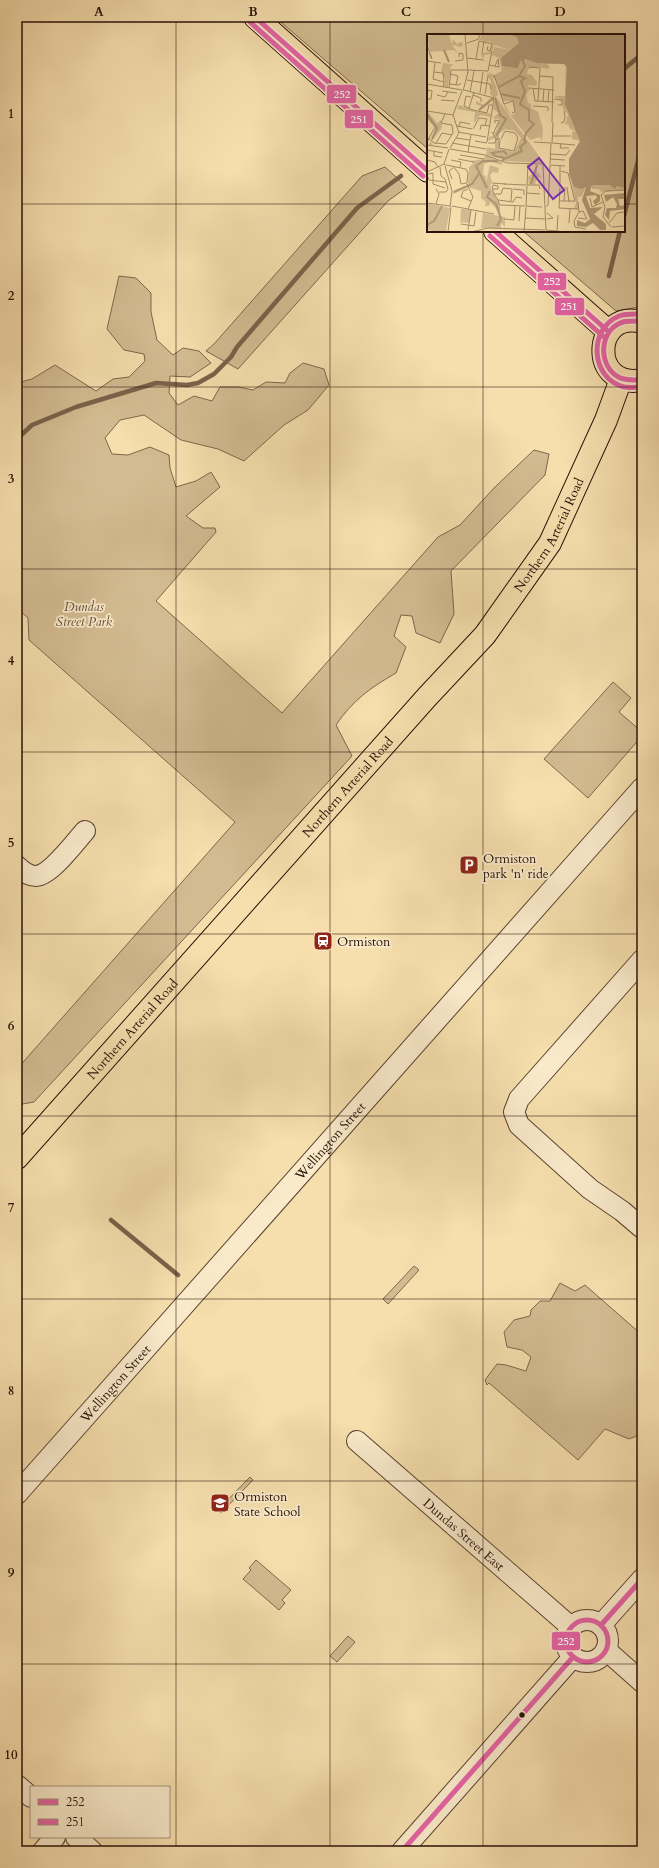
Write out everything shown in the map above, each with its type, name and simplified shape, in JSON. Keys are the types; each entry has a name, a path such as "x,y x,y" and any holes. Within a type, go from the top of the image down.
{"main road":[{"path":"255,17 427,170"},
{"path":"496,232 609,332"},
{"path":"631,379 607,367 604,358 604,345 609,332 621,322 629,320 642,322"},
{"name":"Northern Arterial Road","path":"17,1158 422,703 485,635 550,543 606,420 631,379"}],"street":[{"name":"Wellington Street","path":"17,1494 642,788"},
{"path":"17,866 25,873 36,876 46,873 85,831"},
{"path":"642,960 519,1099 514,1112 519,1125 590,1189 622,1211 642,1228"},
{"name":"Dundas Street East","path":"357,1441 571,1627"},
{"path":"601,1625 642,1579"},
{"path":"582,1620 589,1620 601,1625 607,1637 606,1650 597,1659 591,1661 579,1660 573,1657 566,1646 567,1633 571,1627 582,1620"},
{"path":"606,1650 642,1682"},
{"path":"402,1851 573,1657"},
{"path":"17,1785 30,1796"},
{"path":"43,1851 54,1838"},
{"path":"77,1838 92,1851"}],"green space":[{"path":"275,17 642,17 642,309 639,307 616,311 524,232 625,232 625,34 427,34 427,148"},
{"path":"385,167 407,187 388,201 238,369 206,351 214,344 362,176"},
{"name":"Dundas Street Park","path":"119,276 136,278 151,293 151,312 157,340 173,355 183,348 199,351 211,363 190,377 170,376 169,393 178,405 194,396 212,401 220,387 238,387 253,390 266,382 285,383 290,373 303,363 324,369 329,385 308,410 284,425 244,461 218,449 181,440 144,415 120,420 105,438 112,454 128,455 150,447 169,455 170,468 176,487 196,481 211,472 220,487 186,516 203,528 215,528 216,532 156,601 282,713 438,537 460,525 495,487 534,450 549,454 545,475 451,571 454,614 440,643 416,633 412,616 401,615 394,636 406,647 396,673 363,695 349,708 336,725 352,756 34,1102 17,1105 17,1069 235,822 29,640 28,618 17,608 17,383 32,379 55,365 96,391 113,379 129,377 145,361 144,354 124,350 107,329"},
{"path":"613,682 631,698 619,712 642,732 642,736 588,798 544,759"},
{"path":"414,1266 419,1270 388,1304 383,1299"},
{"path":"560,1283 575,1291 585,1285 642,1335 642,1434 629,1439 605,1429 578,1460 489,1383 487,1385 485,1380 497,1364 526,1371 531,1357 522,1350 507,1347 504,1332 514,1320 530,1316 531,1310 540,1301 550,1301"},
{"path":"250,1477 253,1480 221,1513 218,1510"},
{"path":"256,1560 291,1590 282,1600 285,1603 279,1610 243,1579 251,1570 249,1568"},
{"path":"348,1636 355,1642 337,1662 330,1656"}],"waterway":[{"path":"625,68 642,54"},
{"path":"625,212 642,145"},
{"path":"17,439 32,425 76,407 156,383 187,385 198,383 214,374 231,357 237,347 357,208 401,176"},
{"path":"609,276 620,232"},
{"path":"111,1220 178,1275"}],"transit line":[{"name":"252","path":"255,17 427,170"},
{"name":"251","path":"250,22 423,176"},
{"name":"252","path":"496,232 609,332"},
{"name":"251","path":"490,236 604,337"},
{"name":"251","path":"637,314 621,315 609,322 602,331 598,342 597,353 599,364 605,374 613,382 624,387 642,387"},
{"name":"252","path":"638,321 623,322 610,331 604,345 604,353 608,367 616,376 627,380 642,380"},
{"name":"252","path":"601,1625 642,1579"},
{"name":"252","path":"587,1620 602,1626 608,1641 602,1656 587,1662 572,1656 566,1641 572,1626 587,1620"},
{"name":"252","path":"402,1851 573,1657"}],"place":[{"name":"Ormiston park 'n' ride","path":"469,865"},
{"name":"Ormiston","path":"323,941"},
{"name":"Ormiston State School","path":"220,1503"}]}
